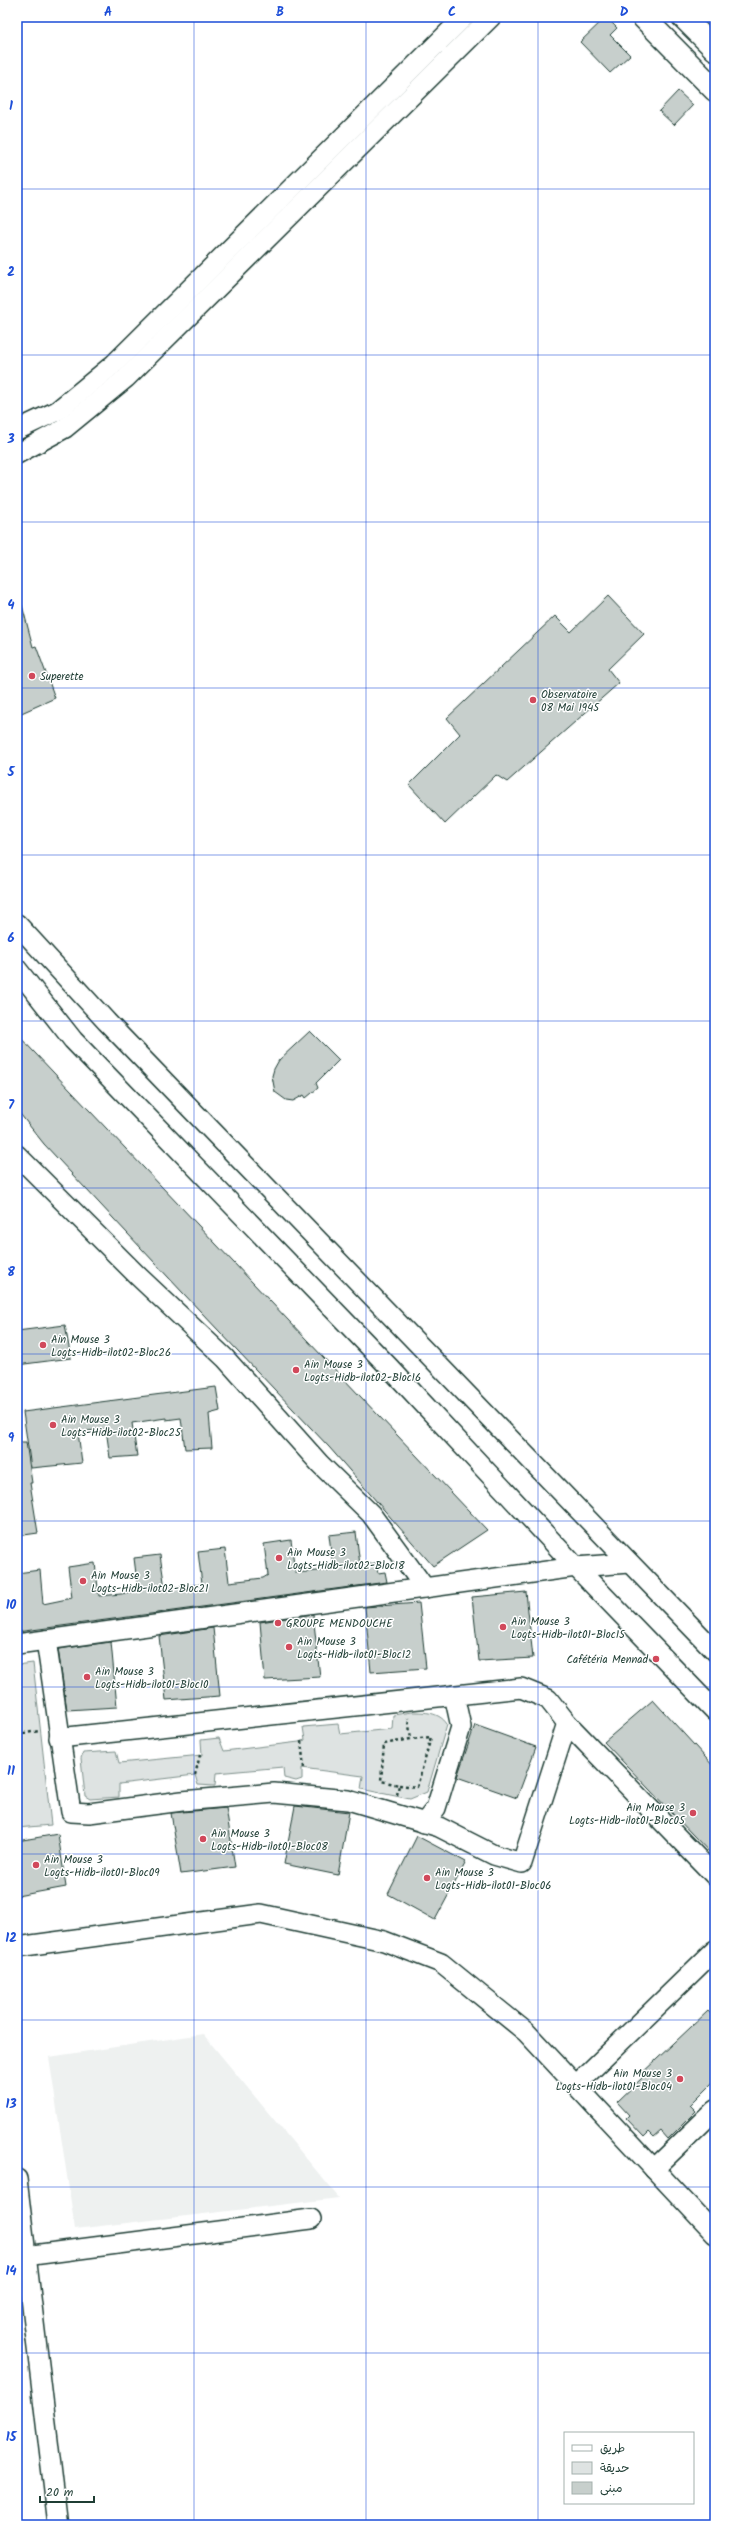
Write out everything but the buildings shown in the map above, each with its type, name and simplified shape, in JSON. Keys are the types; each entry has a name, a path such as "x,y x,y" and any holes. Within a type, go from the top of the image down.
{"main road":[{"path":"643,17 715,90"},
{"path":"683,17 715,49"}],"street":[{"path":"17,430 57,411 114,364 464,17"},
{"path":"17,454 65,428 126,378 491,17"},
{"path":"17,924 106,1022 715,1651"},
{"path":"17,969 73,1040 390,1368 576,1568 715,1711"},
{"path":"17,1155 138,1276 225,1358 320,1464 371,1514 424,1588"},
{"path":"17,1644 424,1588 576,1568 629,1563"},
{"path":"46,1640 59,1738 71,1812 89,1813 182,1801 274,1793 348,1800 439,1827 494,1855 522,1863 566,1723"},
{"path":"59,1738 521,1688 548,1699 566,1723 715,1876"},
{"path":"424,1823 436,1808 461,1727 454,1695"},
{"path":"17,1947 261,1914 384,1941 441,1963 526,2032 715,2234"},
{"path":"576,2085 715,1950"},
{"path":"654,2169 715,2110"},
{"path":"17,2179 25,2256 22,2278 58,2525"},
{"path":"25,2256 311,2219"}],"path":[{"path":"408,1713 411,1739"},
{"path":"17,1734 41,1730"},
{"path":"431,1737 417,1787 381,1781 384,1744 411,1739 431,1737"},
{"path":"301,1741 304,1768"},
{"path":"195,1775 200,1755"},
{"path":"397,1797 399,1785"}],"shaded area":[{"path":"203,2034 339,2198 75,2229 49,2057"}],"green space":[{"path":"33,1663 51,1825 17,1828 17,1665"},
{"path":"412,1712 436,1715 447,1724 427,1792 410,1799 361,1789 363,1776 302,1768 302,1779 296,1781 284,1778 283,1767 216,1773 215,1786 198,1785 195,1775 119,1784 119,1797 90,1799 85,1796 81,1758 83,1753 116,1751 119,1763 202,1755 201,1740 219,1738 224,1751 299,1742 305,1740 303,1727 338,1724 340,1734 392,1729 393,1715"}],"place":[{"name":"Superette","path":"32,676"},
{"name":"Observatoire 08 Mai 1945","path":"533,700"},
{"name":"Ain Mouse 3 Logts-Hidb-ilot02-Bloc26","path":"43,1345"},
{"name":"Ain Mouse 3 Logts-Hidb-ilot02-Bloc16","path":"296,1370"},
{"name":"Ain Mouse 3 Logts-Hidb-ilot02-Bloc25","path":"53,1425"},
{"name":"Ain Mouse 3 Logts-Hidb-ilot02-Bloc18","path":"279,1558"},
{"name":"Ain Mouse 3 Logts-Hidb-ilot02-Bloc21","path":"83,1581"},
{"name":"GROUPE MENDOUCHE","path":"278,1623"},
{"name":"Ain Mouse 3 Logts-Hidb-ilot01-Bloc15","path":"503,1627"},
{"name":"Ain Mouse 3 Logts-Hidb-ilot01-Bloc12","path":"289,1647"},
{"name":"Cafétéria Mennad","path":"656,1659"},
{"name":"Ain Mouse 3 Logts-Hidb-ilot01-Bloc10","path":"87,1677"},
{"name":"Ain Mouse 3 Logts-Hidb-ilot01-Bloc05","path":"693,1813"},
{"name":"Ain Mouse 3 Logts-Hidb-ilot01-Bloc08","path":"203,1839"},
{"name":"Ain Mouse 3 Logts-Hidb-ilot01-Bloc09","path":"36,1865"},
{"name":"Ain Mouse 3 Logts-Hidb-ilot01-Bloc06","path":"427,1878"},
{"name":"Ain Mouse 3 Logts-Hidb-ilot01-Bloc04","path":"680,2079"}]}
